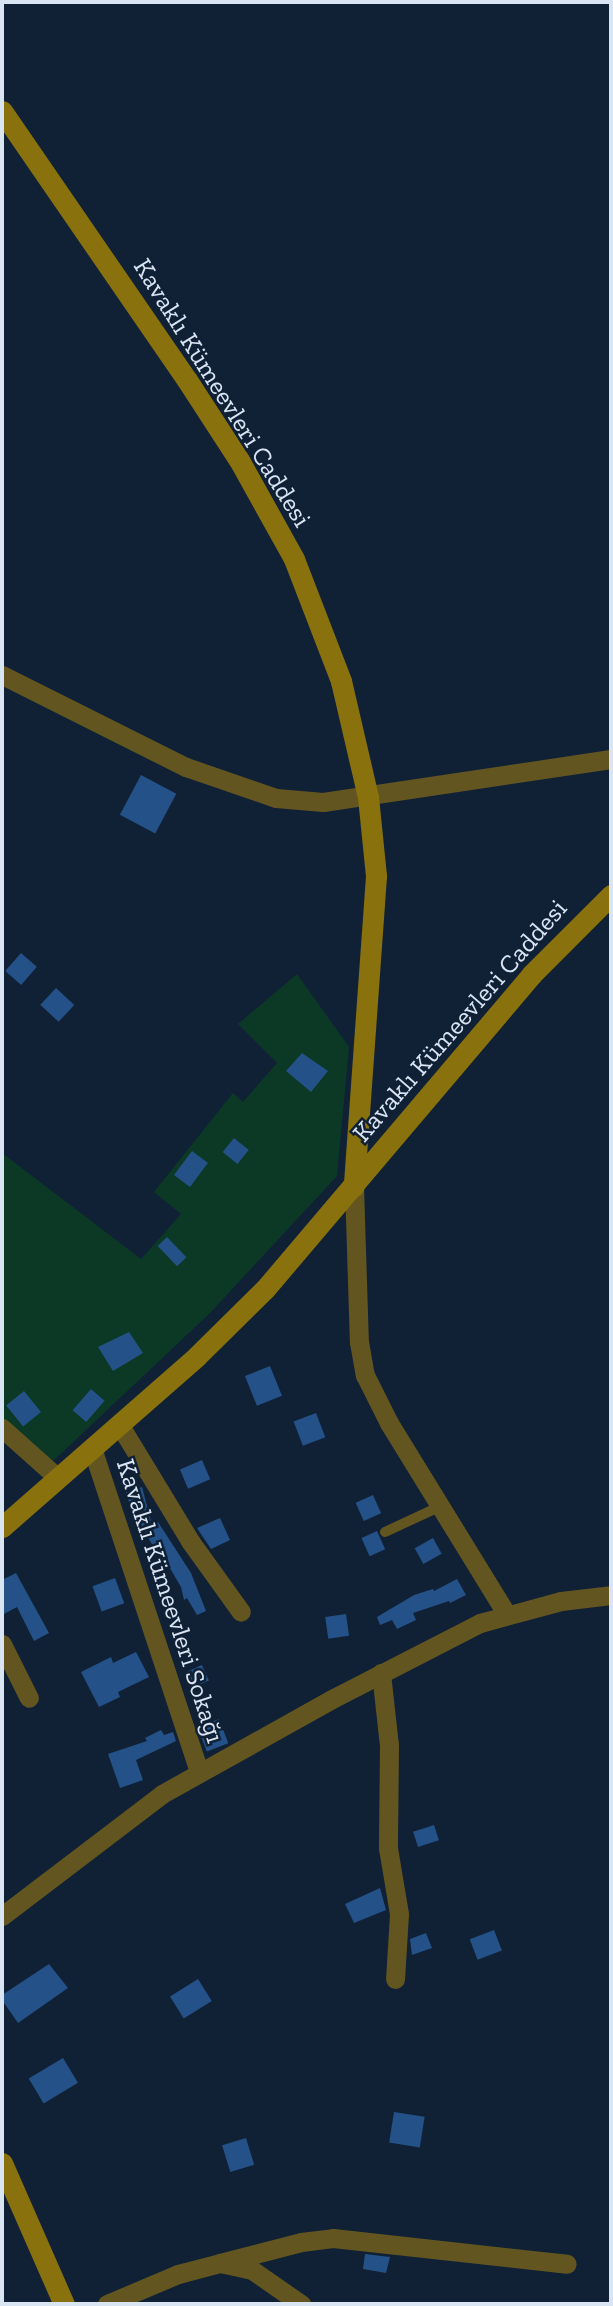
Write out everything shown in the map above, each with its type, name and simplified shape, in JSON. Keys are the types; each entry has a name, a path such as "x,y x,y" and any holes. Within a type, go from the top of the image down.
{"street":[{"name":"Kavaklı Kümeevleri Caddesi","path":"2,111 187,380 282,537 310,595 341,681 368,797 373,843 375,910 354,1186"},
{"path":"2,675 135,743 223,782 276,798 323,802 368,797 611,759"},
{"name":"Kavaklı Kümeevleri Caddesi","path":"2,1527 197,1356 265,1289 531,975 611,895"},
{"path":"354,1186 361,1361 374,1396 506,1613"},
{"path":"119,1424 190,1541 242,1612"},
{"path":"2,1428 58,1478"},
{"name":"Kavaklı Kümeevleri Sokağı","path":"92,1448 199,1771"},
{"name":"Kavaklı Kümeevleri Sokağı","path":"2,1916 127,1818 199,1771 381,1673 480,1623 506,1613 561,1601 611,1595"},
{"path":"2,1644 29,1698"},
{"path":"381,1673 388,1735 388,1849 400,1914 396,1979"},
{"path":"2,2162 64,2304"},
{"path":"107,2304 178,2274 301,2242 333,2238 567,2264"},
{"path":"220,2263 251,2270 301,2304"}],"lane":[{"path":"385,1532 441,1505"}],"green space":[{"path":"297,974 349,1047 337,1176 210,1313 51,1463 2,1421 2,1153 141,1259 181,1214 154,1192 233,1093 243,1102 277,1063 238,1024"}],"building":[{"path":"141,775 176,794 155,834 120,815"},
{"path":"21,953 37,967 21,985 5,971"},
{"path":"56,988 74,1005 59,1022 40,1005"},
{"path":"302,1053 328,1071 311,1092 286,1071"},
{"path":"234,1138 249,1150 237,1164 223,1152"},
{"path":"192,1151 208,1163 190,1187 174,1175"},
{"path":"167,1237 186,1257 177,1266 158,1246"},
{"path":"129,1332 143,1353 113,1371 98,1347"},
{"path":"270,1366 282,1396 257,1406 245,1376"},
{"path":"91,1389 105,1401 86,1422 73,1410"},
{"path":"24,1391 41,1412 23,1426 6,1405"},
{"path":"316,1413 325,1437 303,1446 294,1422"},
{"path":"202,1460 210,1479 188,1489 180,1469"},
{"path":"142,1487 152,1525 158,1522 191,1573 206,1611 197,1615 187,1598 184,1600 181,1587 157,1546 154,1548 130,1505 126,1492"},
{"path":"373,1495 381,1513 364,1521 356,1503"},
{"path":"220,1518 230,1540 211,1549 197,1528"},
{"path":"377,1531 385,1549 370,1556 361,1538"},
{"path":"433,1538 442,1554 423,1564 415,1548"},
{"path":"16,1573 49,1633 34,1641 17,1607 2,1615 2,1580"},
{"path":"115,1578 124,1603 102,1612 92,1586"},
{"path":"457,1579 466,1595 450,1603 449,1601 413,1613 416,1620 397,1629 392,1620 380,1625 377,1617 414,1595 433,1589 434,1591"},
{"path":"346,1614 349,1636 328,1639 325,1617"},
{"path":"136,1652 149,1677 118,1692 120,1697 99,1707 81,1672 111,1657 113,1663"},
{"path":"202,1665 209,1681 194,1687 187,1672"},
{"path":"219,1719 228,1743 207,1752 198,1727"},
{"path":"161,1730 164,1735 173,1732 176,1741 136,1760 143,1780 120,1788 108,1754 147,1741 145,1738"},
{"path":"434,1825 439,1840 418,1847 413,1832"},
{"path":"380,1888 386,1910 354,1923 345,1904"},
{"path":"494,1930 502,1951 478,1960 470,1939"},
{"path":"426,1933 432,1948 412,1955 410,1939"},
{"path":"49,1964 68,1988 18,2023 2,2000 2,1995"},
{"path":"198,1979 212,2001 184,2019 170,1996"},
{"path":"63,2058 78,2083 44,2103 29,2079"},
{"path":"394,2112 425,2117 420,2147 389,2143"},
{"path":"246,2138 254,2165 230,2172 222,2145"},
{"path":"365,2254 390,2257 386,2273 363,2269"}]}
